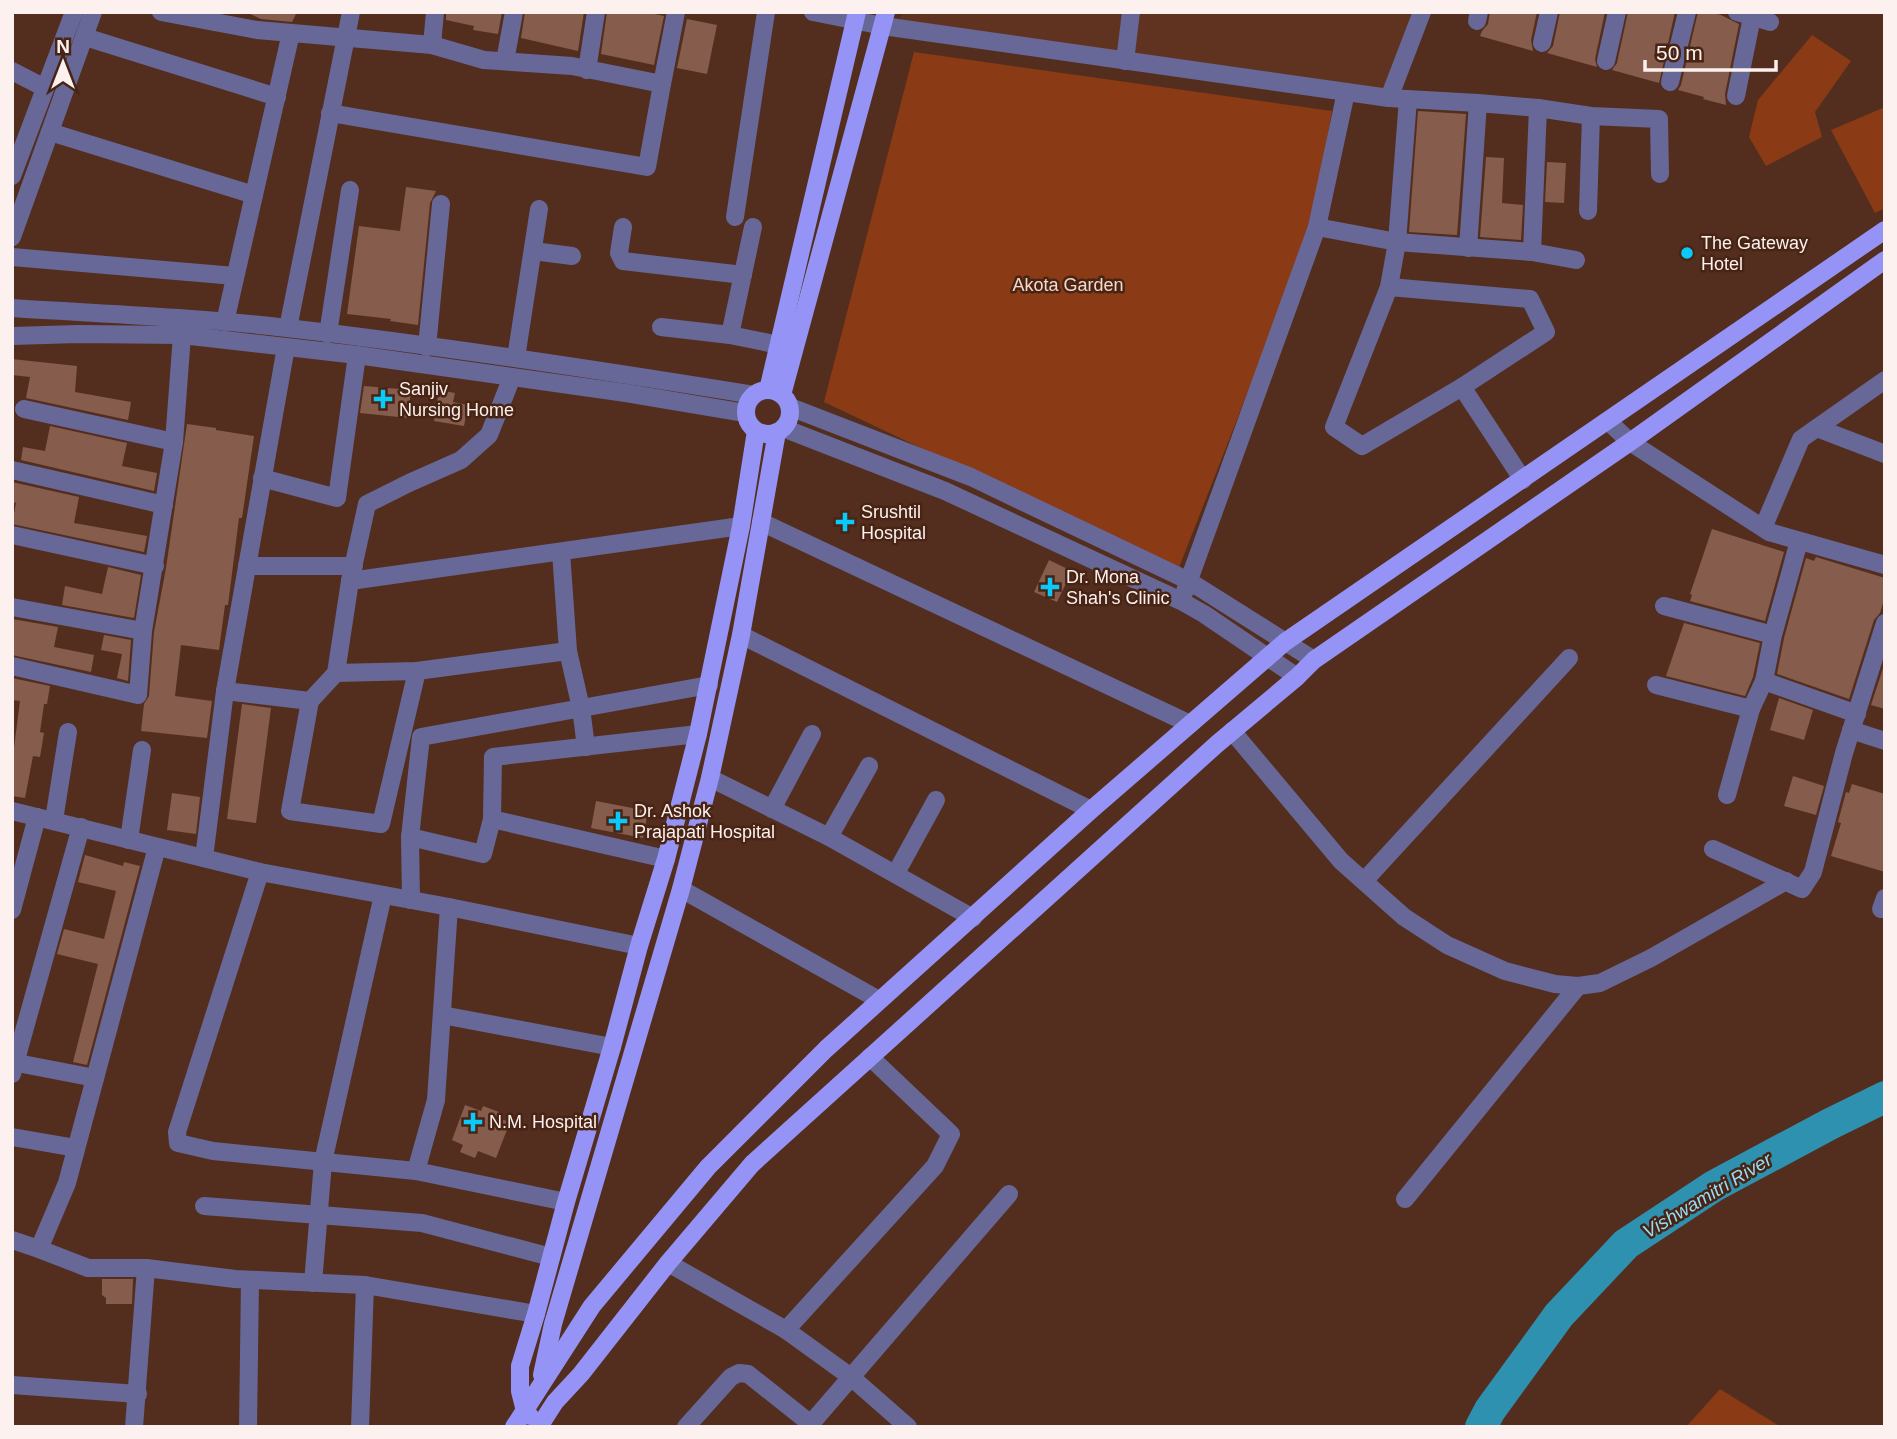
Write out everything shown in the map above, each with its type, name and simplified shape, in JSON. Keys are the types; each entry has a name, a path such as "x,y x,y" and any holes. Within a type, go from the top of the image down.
{"main road":[{"path":"773,397 749,400 747,420 763,434 780,430 788,422 773,397 779,345 856,17"},
{"path":"773,397 884,19"},
{"path":"514,1427 592,1306 708,1167 826,1049 1091,810 1285,642 1885,230"},
{"path":"757,431 741,526 698,734 666,859 520,1366 520,1391 525,1411 540,1426 555,1402 581,1374 752,1164 1314,660 1630,442 1885,260"},
{"path":"555,1402 542,1385 553,1324 681,889 710,778 741,635 780,430"}],"street":[{"path":"12,176 74,12"},
{"path":"12,237 18,208 50,132 93,12"},
{"path":"161,12 235,18 257,30 432,45 484,60 572,66 662,84"},
{"path":"288,328 351,12"},
{"path":"432,45 435,12"},
{"path":"505,61 514,12"},
{"path":"587,70 596,12"},
{"path":"330,113 647,167 676,12"},
{"path":"735,217 766,12"},
{"path":"813,12 884,19 1125,61 1389,98 1538,108 1591,116 1659,119 1660,174"},
{"path":"1125,61 1131,12"},
{"path":"1389,98 1422,12"},
{"path":"1542,43 1549,12"},
{"path":"1606,61 1617,12"},
{"path":"1670,82 1687,12"},
{"path":"1736,96 1744,15 1770,22"},
{"path":"225,322 291,33"},
{"path":"85,37 276,96"},
{"path":"12,71 45,88"},
{"path":"1181,601 1317,227 1346,92"},
{"path":"1390,287 1530,299 1546,332 1362,446 1334,427 1390,287 1397,242 1408,99"},
{"path":"1468,248 1478,103"},
{"path":"1532,252 1538,108"},
{"path":"1588,211 1591,116"},
{"path":"50,132 254,195"},
{"path":"328,334 350,190"},
{"path":"426,347 441,204"},
{"path":"516,358 539,209"},
{"path":"623,227 619,253 623,261 743,275"},
{"path":"730,335 753,227"},
{"path":"1317,227 1397,242 1532,252 1576,260"},
{"path":"533,251 572,256"},
{"path":"12,257 235,276"},
{"path":"12,308 288,328 516,358 773,397 971,477 1189,581 1314,660"},
{"path":"661,327 730,335 779,345"},
{"path":"12,666 138,695 143,631 174,442 182,335"},
{"path":"12,336 182,335 357,355 746,413"},
{"path":"204,858 225,691 286,347"},
{"path":"262,478 337,498 357,355"},
{"path":"417,671 382,824 290,811 310,701 336,673 352,574 368,504 461,460 489,435 512,377"},
{"path":"1763,528 1801,439 1885,380"},
{"path":"1461,387 1523,480"},
{"path":"24,409 174,442"},
{"path":"1608,421 1630,442 1769,532 1885,565"},
{"path":"1817,428 1885,454"},
{"path":"780,430 945,491 1181,601 1297,677"},
{"path":"12,471 164,505"},
{"path":"1002,517 1013,497"},
{"path":"761,522 1190,724"},
{"path":"247,566 352,574 561,552 741,526"},
{"path":"12,535 155,566"},
{"path":"1727,795 1751,709 1764,681 1773,635 1799,541"},
{"path":"561,552 568,651 581,708 586,747"},
{"path":"12,607 143,631"},
{"path":"1664,607 1773,635"},
{"path":"1713,849 1802,889 1812,872 1885,623"},
{"path":"741,635 1091,810"},
{"path":"336,673 417,671 568,651"},
{"path":"1364,881 1569,658"},
{"path":"1764,681 1854,722 1885,741"},
{"path":"411,900 410,837 421,737 709,685"},
{"path":"1656,685 1751,709"},
{"path":"225,691 310,701"},
{"path":"12,910 46,819 68,732"},
{"path":"1232,732 1341,861 1404,917 1447,945 1505,971 1555,984 1578,986 1600,983 1651,958 1786,881"},
{"path":"410,837 483,854 492,819 494,757 698,734"},
{"path":"772,809 812,734"},
{"path":"129,840 142,750"},
{"path":"829,837 869,766"},
{"path":"710,778 829,837 973,918"},
{"path":"896,873 936,800"},
{"path":"12,811 260,872 639,946"},
{"path":"492,819 666,859"},
{"path":"81,827 13,1066 95,1079"},
{"path":"39,1249 67,1184 157,846"},
{"path":"260,872 177,1132 178,1143 213,1151 416,1171 566,1202"},
{"path":"681,889 879,1000"},
{"path":"313,1283 323,1162 383,895"},
{"path":"416,1171 436,1100 449,907"},
{"path":"1405,1199 1578,986"},
{"path":"442,1015 612,1047"},
{"path":"786,1331 935,1166 951,1135 870,1057"},
{"path":"12,1137 76,1148"},
{"path":"686,1427 731,1377 739,1373 748,1374 809,1425 1009,1195"},
{"path":"204,1206 422,1223 551,1256"},
{"path":"12,1240 88,1268 146,1268 250,1280 365,1285 536,1314"},
{"path":"668,1264 786,1331 851,1377 908,1427"},
{"path":"139,1424 138,1394 146,1268"},
{"path":"248,1427 250,1280"},
{"path":"359,1427 365,1285"},
{"path":"12,1385 138,1394"}],"shaded area":[{"path":"902,12 1418,12 1389,98 899,25"}],"green space":[{"path":"1812,35 1851,61 1815,112 1822,137 1766,166 1749,137 1758,100"},
{"name":"Akota Garden","path":"914,52 1332,111 1314,210 1267,343 1178,570 824,402"},
{"path":"1885,107 1885,208 1875,213 1831,130"},
{"path":"1720,1389 1781,1427 1686,1427"}],"building":[{"path":"246,12 297,12 292,22 261,19"},
{"path":"446,12 502,12 498,34 473,30 474,26 446,20"},
{"path":"525,12 584,12 578,51 521,38"},
{"path":"607,12 646,12 664,16 654,65 601,54"},
{"path":"1490,12 1537,12 1531,40 1533,51 1480,36 1488,24"},
{"path":"1560,12 1605,12 1595,59 1597,67 1547,53 1553,46"},
{"path":"1628,12 1675,12 1659,83 1612,70 1617,63"},
{"path":"1698,12 1721,15 1739,24 1725,94 1726,105 1678,90"},
{"path":"687,19 717,25 707,74 677,68"},
{"path":"1418,111 1466,114 1457,235 1409,232"},
{"path":"1486,157 1504,158 1502,203 1523,205 1521,240 1480,237"},
{"path":"1547,162 1566,163 1564,203 1545,202"},
{"path":"406,187 436,191 430,203 418,325 347,314 359,226 400,231"},
{"path":"12,359 77,366 75,392 131,402 128,420 26,398 30,377 12,375"},
{"path":"364,386 411,390 408,418 360,413"},
{"path":"439,390 455,393 453,402 468,405 464,426 434,421"},
{"path":"187,424 254,436 219,650 181,645 175,696 212,701 207,738 141,731 144,704 149,696 154,632"},
{"path":"50,426 127,443 122,466 157,473 154,491 21,460 23,447 45,451"},
{"path":"12,482 79,497 74,523 147,536 144,552 12,524 16,503 12,502"},
{"path":"1712,529 1784,552 1765,621 1690,601"},
{"path":"1816,557 1885,578 1885,597 1880,613 1874,620 1849,699 1777,674 1806,558 1814,561"},
{"path":"1049,560 1072,571 1057,602 1034,592"},
{"path":"108,567 141,575 134,618 62,605 65,586 102,594"},
{"path":"12,619 58,627 54,647 94,655 91,672 12,655"},
{"path":"1684,623 1760,643 1753,677 1745,696 1666,676"},
{"path":"104,635 131,640 128,681 117,678 122,654 101,650"},
{"path":"1885,662 1885,709 1871,705"},
{"path":"12,678 50,686 40,732 44,733 40,757 33,756 25,798 12,796 12,763 20,701 12,700"},
{"path":"1779,698 1813,710 1804,740 1770,730"},
{"path":"242,704 271,708 256,823 227,819"},
{"path":"1793,776 1824,786 1816,815 1784,806"},
{"path":"1852,784 1885,794 1885,872 1831,856 1841,823 1838,822 1846,792 1849,793"},
{"path":"172,793 200,797 196,834 167,830"},
{"path":"596,801 648,811 643,838 591,828"},
{"path":"85,855 123,866 124,862 140,866 87,1065 73,1062 98,964 57,954 64,929 104,939 116,891 78,882"},
{"path":"465,1105 481,1111 483,1106 499,1112 497,1118 510,1122 496,1158 478,1151 475,1158 460,1152 463,1145 452,1140"},
{"path":"102,1279 133,1279 132,1304 106,1304 106,1298 102,1295"}],"waterway":[{"name":"Vishwamitri River","path":"1481,1427 1490,1410 1559,1315 1626,1244 1714,1186 1885,1097"}],"place":[{"name":"The Gateway Hotel","path":"1687,253"},
{"name":"Sanjiv Nursing Home","path":"383,399"},
{"name":"Srushtil Hospital","path":"845,522"},
{"name":"Dr. Mona Shah's Clinic","path":"1050,587"},
{"name":"Dr. Ashok Prajapati Hospital","path":"618,821"},
{"name":"N.M. Hospital","path":"473,1122"}]}
